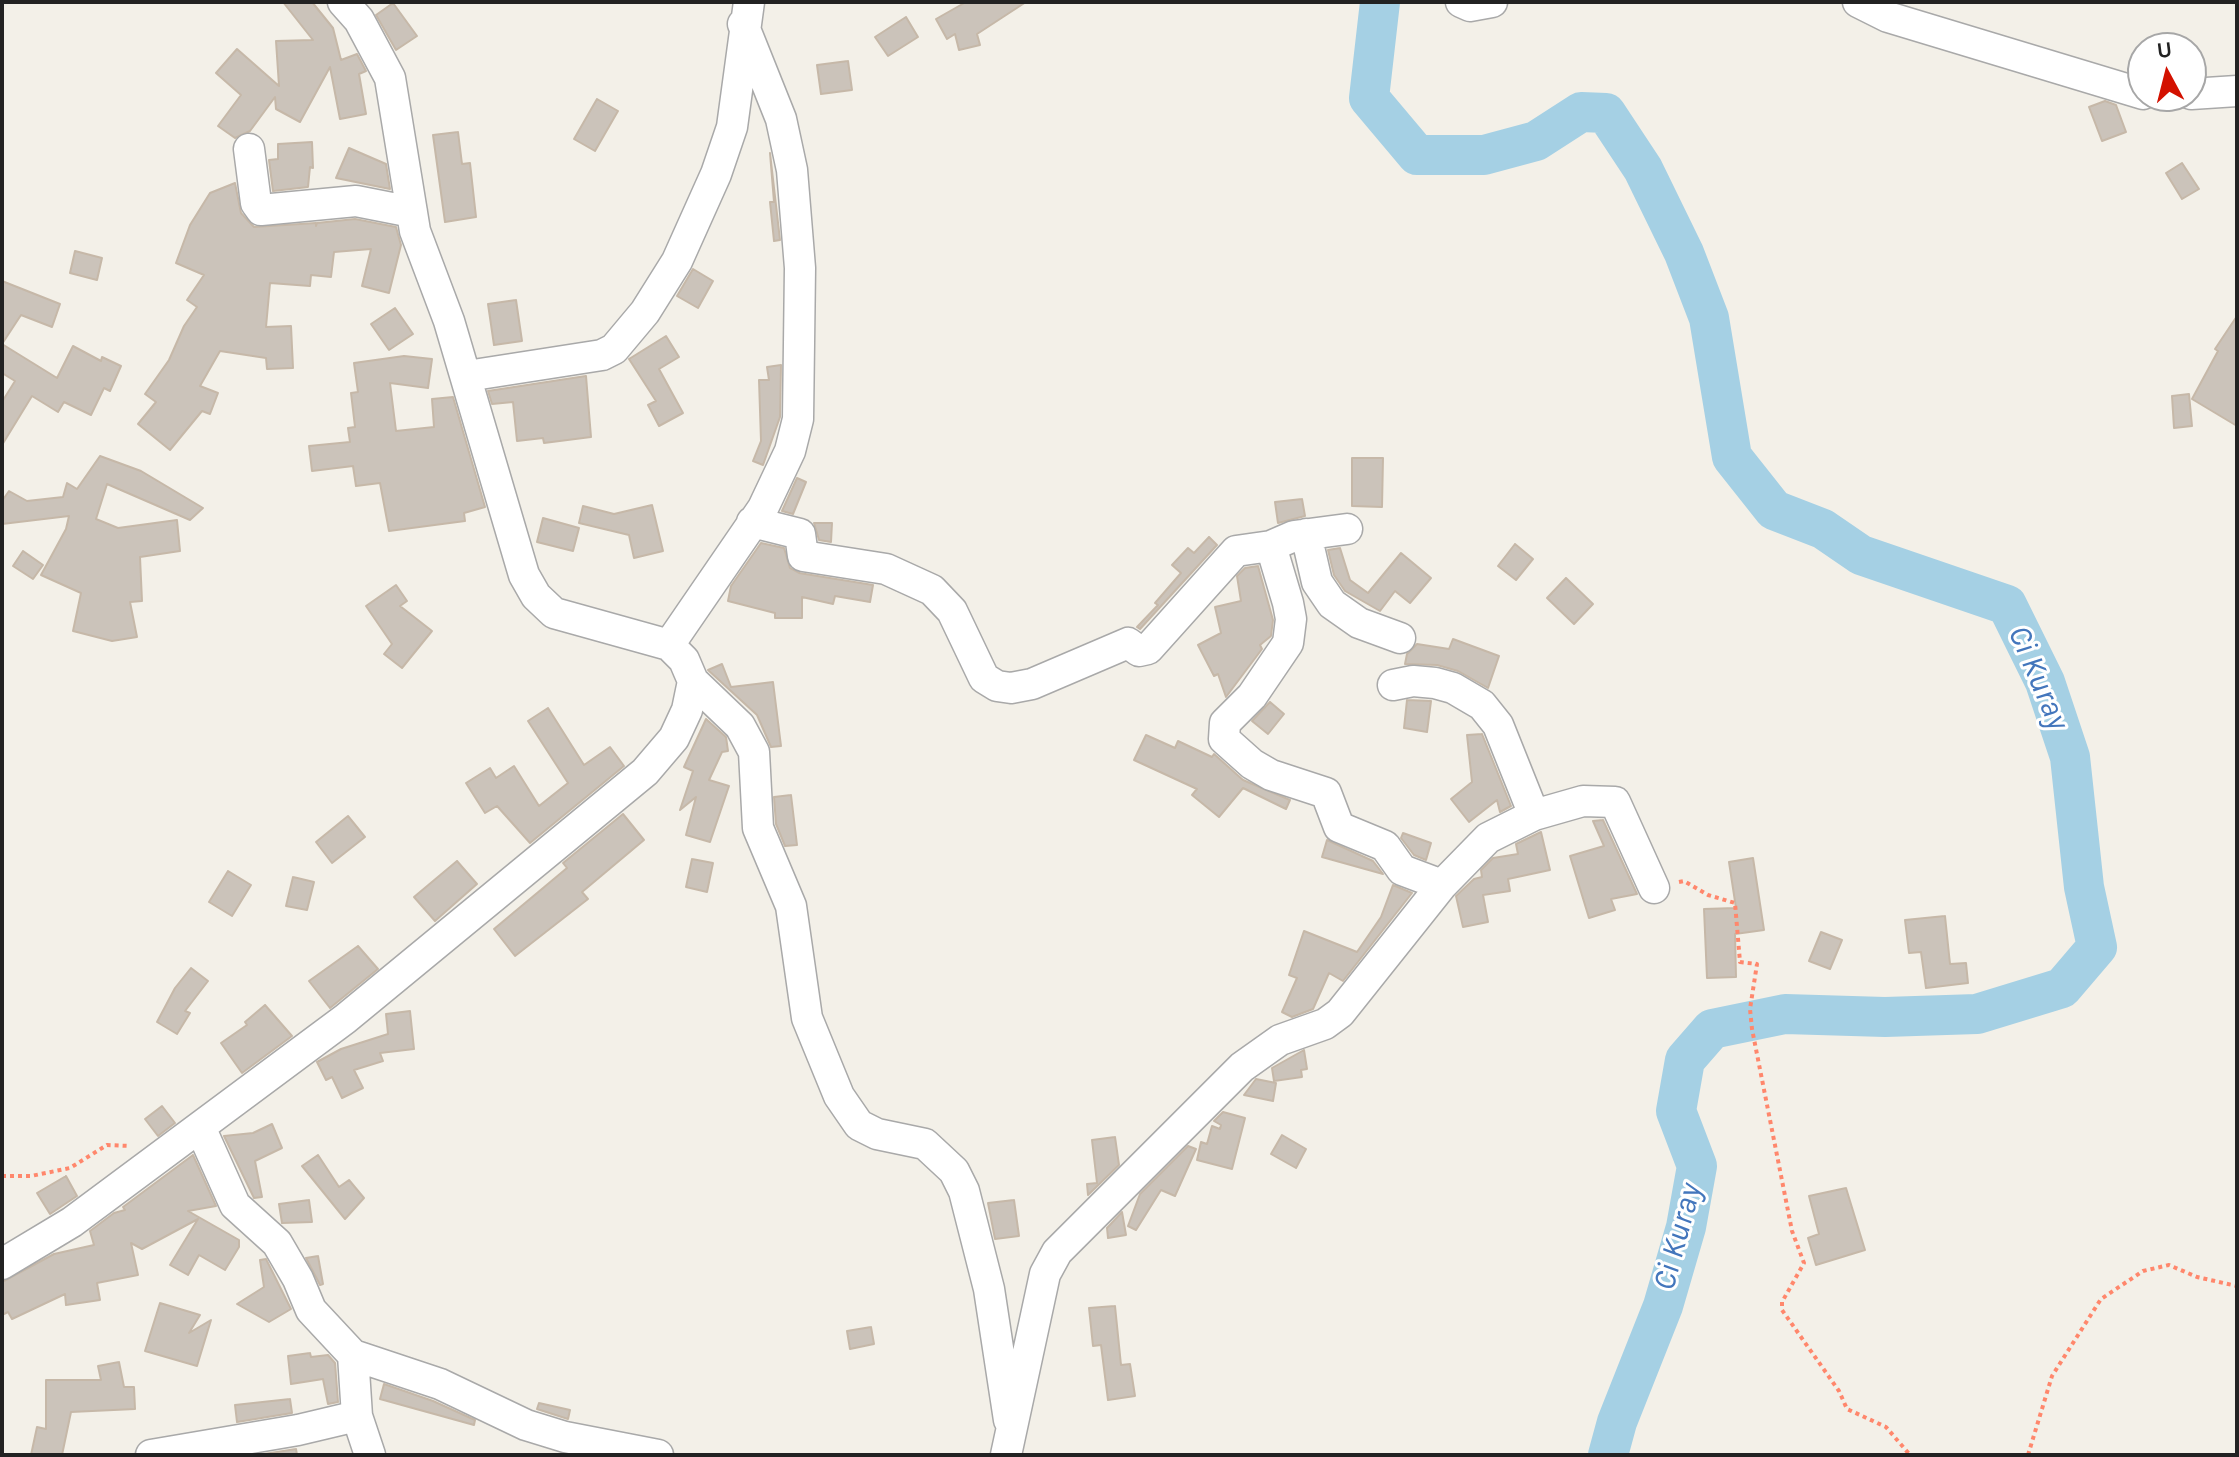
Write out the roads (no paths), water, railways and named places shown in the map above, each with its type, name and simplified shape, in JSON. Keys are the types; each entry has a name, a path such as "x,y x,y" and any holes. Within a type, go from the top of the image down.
{"street":[{"path":"343,2 359,20 390,78 417,241 467,376 518,559 536,596 554,613 669,645 684,660 693,681 740,726 754,752 758,828 794,917 807,1018 847,1111 859,1125 877,1134 925,1144 954,1171 964,1191 989,1289 1009,1444"},
{"path":"1461,2 1470,6 1492,2"},
{"path":"1858,2 1888,17 2127,89"},
{"path":"467,376 602,355 614,349 645,312 677,261 716,174 737,105 746,13"},
{"path":"669,645 752,522 784,465 798,419 799,256 792,170 784,130 746,13"},
{"path":"2207,93 2237,91"},
{"path":"249,149 256,203 261,210 356,201 412,212"},
{"path":"752,522 800,534 803,556 886,569 932,590 952,611 984,678 997,686 1011,688 1032,684 1128,643 1139,651 1148,649 1236,551 1271,546 1306,534 1347,529"},
{"path":"1306,534 1322,593 1359,623 1400,638"},
{"path":"1271,546 1288,603 1288,643 1252,696 1225,723 1224,739 1252,764 1271,775 1326,793 1339,827 1385,846 1402,870 1442,885"},
{"path":"2,1264 72,1222 345,1019 645,772 674,738 687,710 693,681"},
{"path":"1393,685 1413,681 1435,683 1453,688 1482,705 1498,725 1534,815"},
{"path":"1009,1444 1045,1274 1057,1252 1242,1067 1280,1040 1325,1024 1340,1013 1442,885 1488,838 1534,815 1583,801 1615,802 1654,888"},
{"path":"200,1127 235,1205 277,1243 298,1279 311,1310 353,1355 440,1384 526,1425 565,1437 658,1455"},
{"path":"353,1355 357,1416 370,1455"},
{"path":"151,1455 298,1430 357,1416"}],"waterway":[{"name":"Ci Kuray","path":"1380,2 1369,98 1417,155 1484,155 1536,141 1581,112 1606,113 1643,169 1684,253 1709,318 1732,457 1774,510 1823,529 1861,555 2007,605 2045,682 2070,757 2084,887 2097,947 2062,988 1977,1014 1885,1017 1785,1014 1712,1029 1685,1060 1676,1111 1697,1166 1686,1227 1663,1306 1617,1422 1608,1455"}]}
